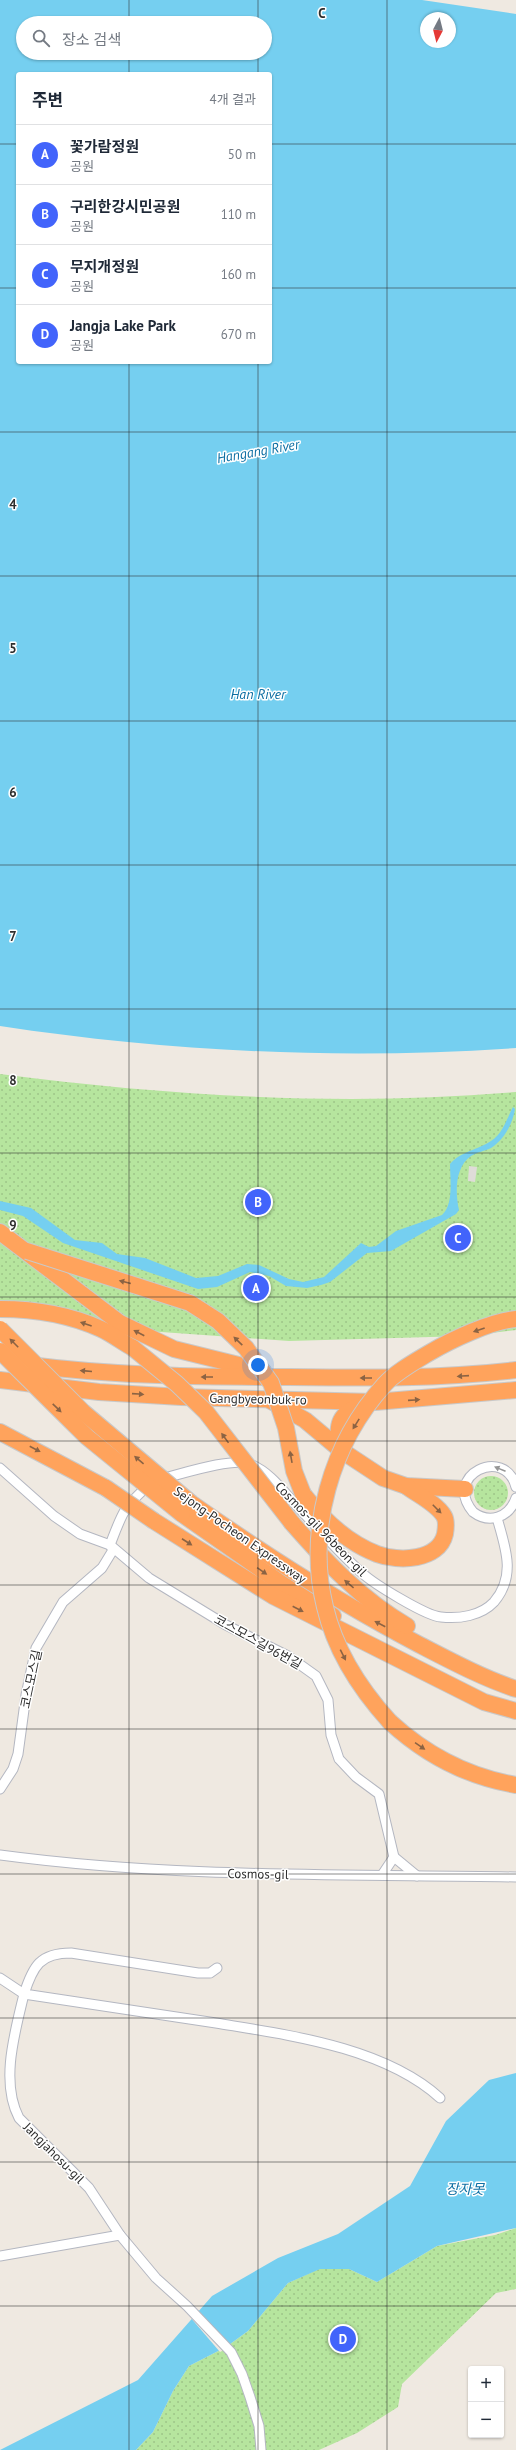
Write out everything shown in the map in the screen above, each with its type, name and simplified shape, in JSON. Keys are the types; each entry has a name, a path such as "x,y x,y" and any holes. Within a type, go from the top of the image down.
{"highway":[{"path":"0,1232 120,1323 174,1349 288,1377"},
{"path":"27,1251 190,1303 218,1321 246,1348 271,1384 286,1428 294,1471 303,1494 322,1518 360,1546 378,1554 394,1558 414,1558 428,1554 438,1547 444,1539 446,1522 444,1516 433,1505 406,1486 383,1478 342,1451 305,1420 267,1400"},
{"path":"0,1309 43,1312 76,1321 101,1329 133,1348 177,1384 206,1412 292,1523 346,1582 386,1614 430,1640 516,1680"},
{"path":"516,1319 450,1340 416,1361 385,1384 346,1439 333,1470 322,1504 319,1557 325,1607 348,1666 371,1700 390,1722 421,1747 453,1765 487,1778 516,1784"},
{"name":"Sejong-Pocheon Expressway","path":"0,1329 83,1412 186,1509 352,1609 464,1668 516,1690"},
{"name":"Sejong-Pocheon Expressway","path":"0,1351 87,1437 186,1509 282,1584 331,1615 448,1675 516,1705"},
{"name":"Gangbyeonbuk-ro","path":"0,1361 121,1374 288,1377 419,1378 516,1370"},
{"name":"Gangbyeonbuk-ro","path":"0,1380 99,1392 267,1400 375,1402 516,1390"},
{"path":"342,1451 337,1435 339,1424 346,1412 358,1406 375,1402"},
{"path":"0,1432 106,1488 154,1521 273,1596 484,1702 516,1711"},
{"path":"406,1486 464,1489"}],"street":[{"name":"Cosmos-gil 96beon-gil","path":"110,1545 120,1515 126,1505 155,1480 222,1464 248,1464 276,1480 363,1574 415,1606 439,1617 462,1617 486,1610 503,1592 509,1572 508,1555 497,1518"},
{"path":"516,1487 511,1476 505,1471 491,1466 476,1470 471,1475 464,1489 466,1501 473,1512 484,1518 497,1518 510,1510 516,1498"},
{"path":"0,1468 54,1516 80,1534 110,1545"},
{"name":"코스모스길","path":"0,1789 13,1769 18,1754 26,1695 36,1648 63,1602 102,1568 113,1550 110,1545"},
{"name":"코스모스길96번길","path":"110,1545 149,1578 226,1625 288,1656 316,1676 328,1700 331,1735 339,1758 356,1777 379,1794 394,1857"},
{"name":"Cosmos-gil","path":"0,1855 113,1868 197,1873 516,1877"},
{"path":"382,1875 394,1857 416,1876"},
{"name":"Jangjahosu-gil","path":"217,1968 210,1973 198,1973 71,1953 55,1953 45,1957 33,1970 24,1994 14,2036 10,2071 13,2107 20,2118 89,2188 120,2235 156,2278 187,2306 229,2350 242,2374 258,2426 261,2450"},
{"path":"0,1978 24,1994 157,2013 286,2035 371,2058 426,2085 440,2098"},
{"path":"0,2256 120,2235"}],"green space":[{"path":"0,1074 129,1088 258,1097 387,1099 516,1092 516,1330 466,1336 289,1341 105,1328 0,1304"},
{"path":"491,1476 503,1481 508,1493 503,1505 491,1510 479,1505 474,1493 479,1481"},
{"path":"516,2228 516,2289 496,2293 402,2384 398,2407 357,2433 319,2450 136,2450 153,2432 173,2391 189,2366 226,2347 248,2331 288,2283 319,2269 349,2269 377,2282 437,2246 495,2235"}],"shaded area":[{"path":"469,1166 477,1167 475,1182 468,1181"}],"water":[{"name":"Han River","path":"0,0 422,0 516,14 516,1048 451,1052 322,1053 193,1048 129,1042 0,1026"},
{"path":"513,1107 515,1109 512,1120 504,1136 496,1145 471,1156 462,1167 459,1173 457,1188 459,1210 456,1214 391,1251 367,1253 330,1282 307,1288 286,1286 269,1276 250,1272 217,1287 198,1289 63,1243 23,1216 0,1210 0,1201 31,1208 75,1240 102,1243 117,1254 145,1258 196,1278 218,1276 247,1264 259,1265 289,1279 303,1282 324,1277 361,1243 369,1247 376,1246 396,1231 442,1215 446,1210 450,1198 450,1164 464,1153 486,1144 495,1138 502,1130"},
{"name":"장자못","path":"516,2073 516,2228 437,2246 377,2282 349,2269 320,2269 288,2283 248,2331 226,2347 189,2366 173,2391 153,2432 136,2450 0,2450 138,2380 212,2296 278,2258 338,2234 410,2186 446,2121 489,2080"}],"pier":[{"path":"197,2309 230,2347 220,2352 190,2317"}],"place":[{"name":"구리한강시민공원","path":"258,1202"},
{"name":"무지개정원","path":"458,1238"},
{"name":"꽃가람정원","path":"256,1288"},
{"name":"Jangja Lake Park","path":"343,2339"}],"water label":[{"name":"Hangang River","path":"258,451"}]}
